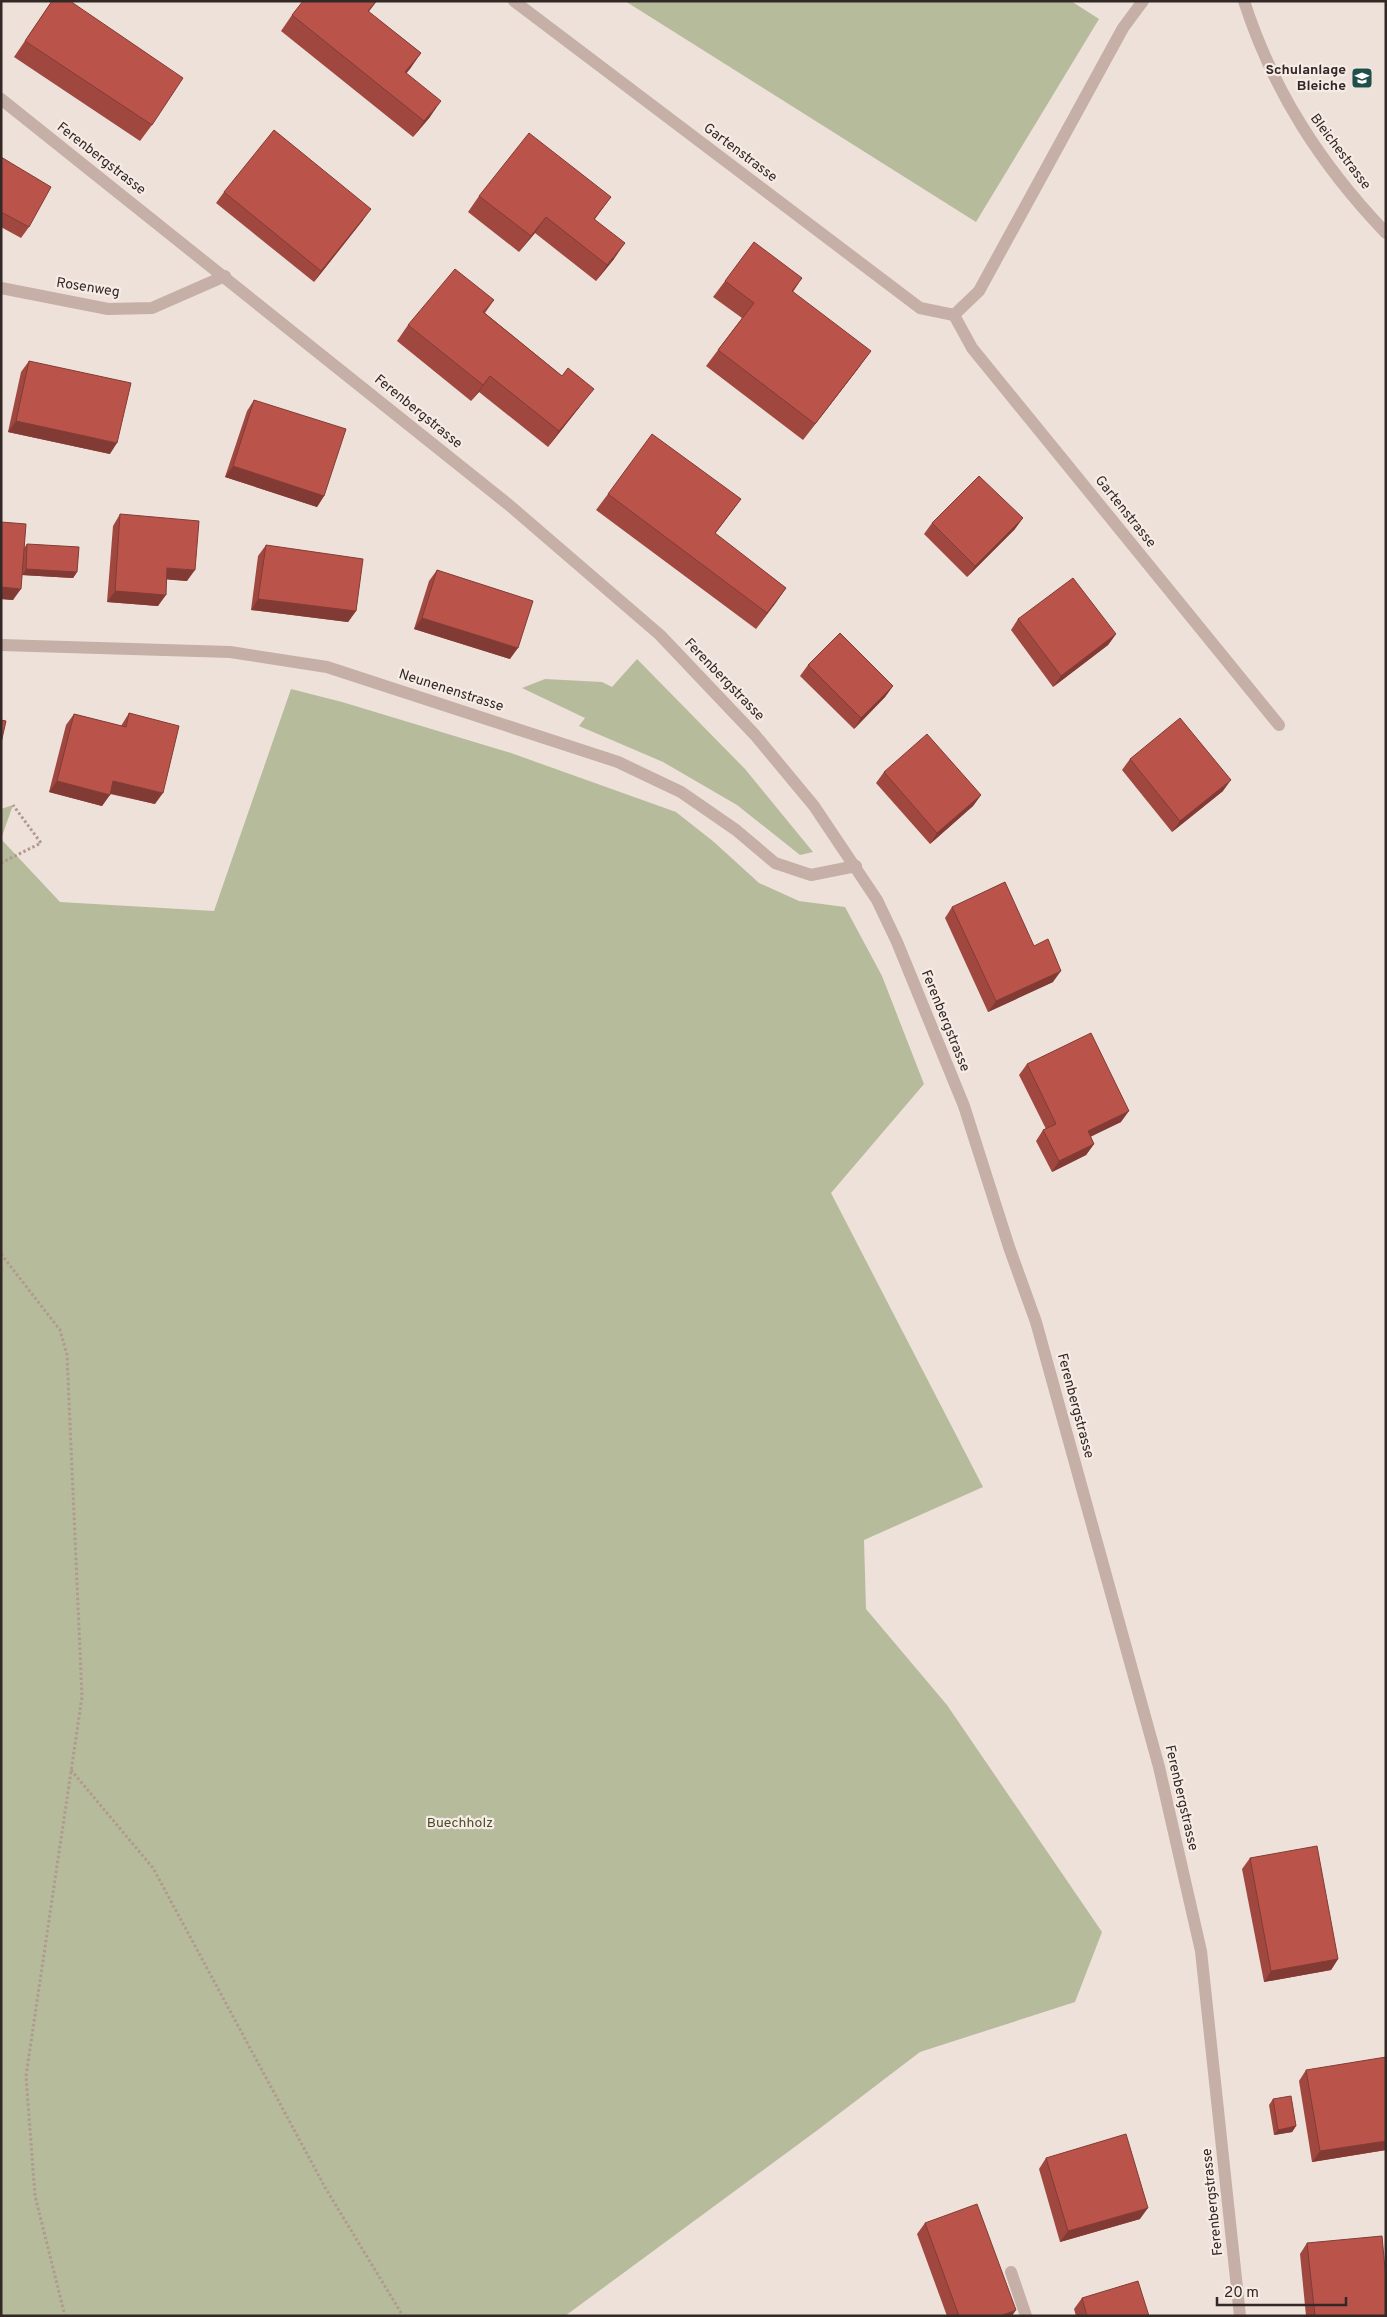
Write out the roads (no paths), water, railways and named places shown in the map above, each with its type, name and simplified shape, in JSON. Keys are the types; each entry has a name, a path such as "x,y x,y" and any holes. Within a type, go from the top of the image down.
{"street":[{"name":"Gartenstrasse","path":"514,1 920,308 954,315 972,348 1279,725"},
{"path":"954,315 979,291 984,283 1124,28 1144,1"},
{"name":"Bleichestrasse","path":"1244,1 1269,68 1307,137 1334,173 1386,233"},
{"name":"Ferenbergstrasse","path":"1,99 225,276 509,505 660,635 755,734 814,806 877,900 897,942 964,1106 1009,1247 1036,1322 1159,1767 1201,1951 1240,2316"},
{"name":"Rosenweg","path":"1,288 108,309 152,308 225,276"},
{"name":"Neunenenstrasse","path":"1,645 230,652 327,667 618,762 681,792 736,830 775,862 811,875 856,866"},
{"path":"1012,2272 1026,2316"}],"place":[{"name":"Schulanlage Bleiche","path":"1362,78"}],"park label":[{"name":"Buechholz","path":"460,1823"}]}
